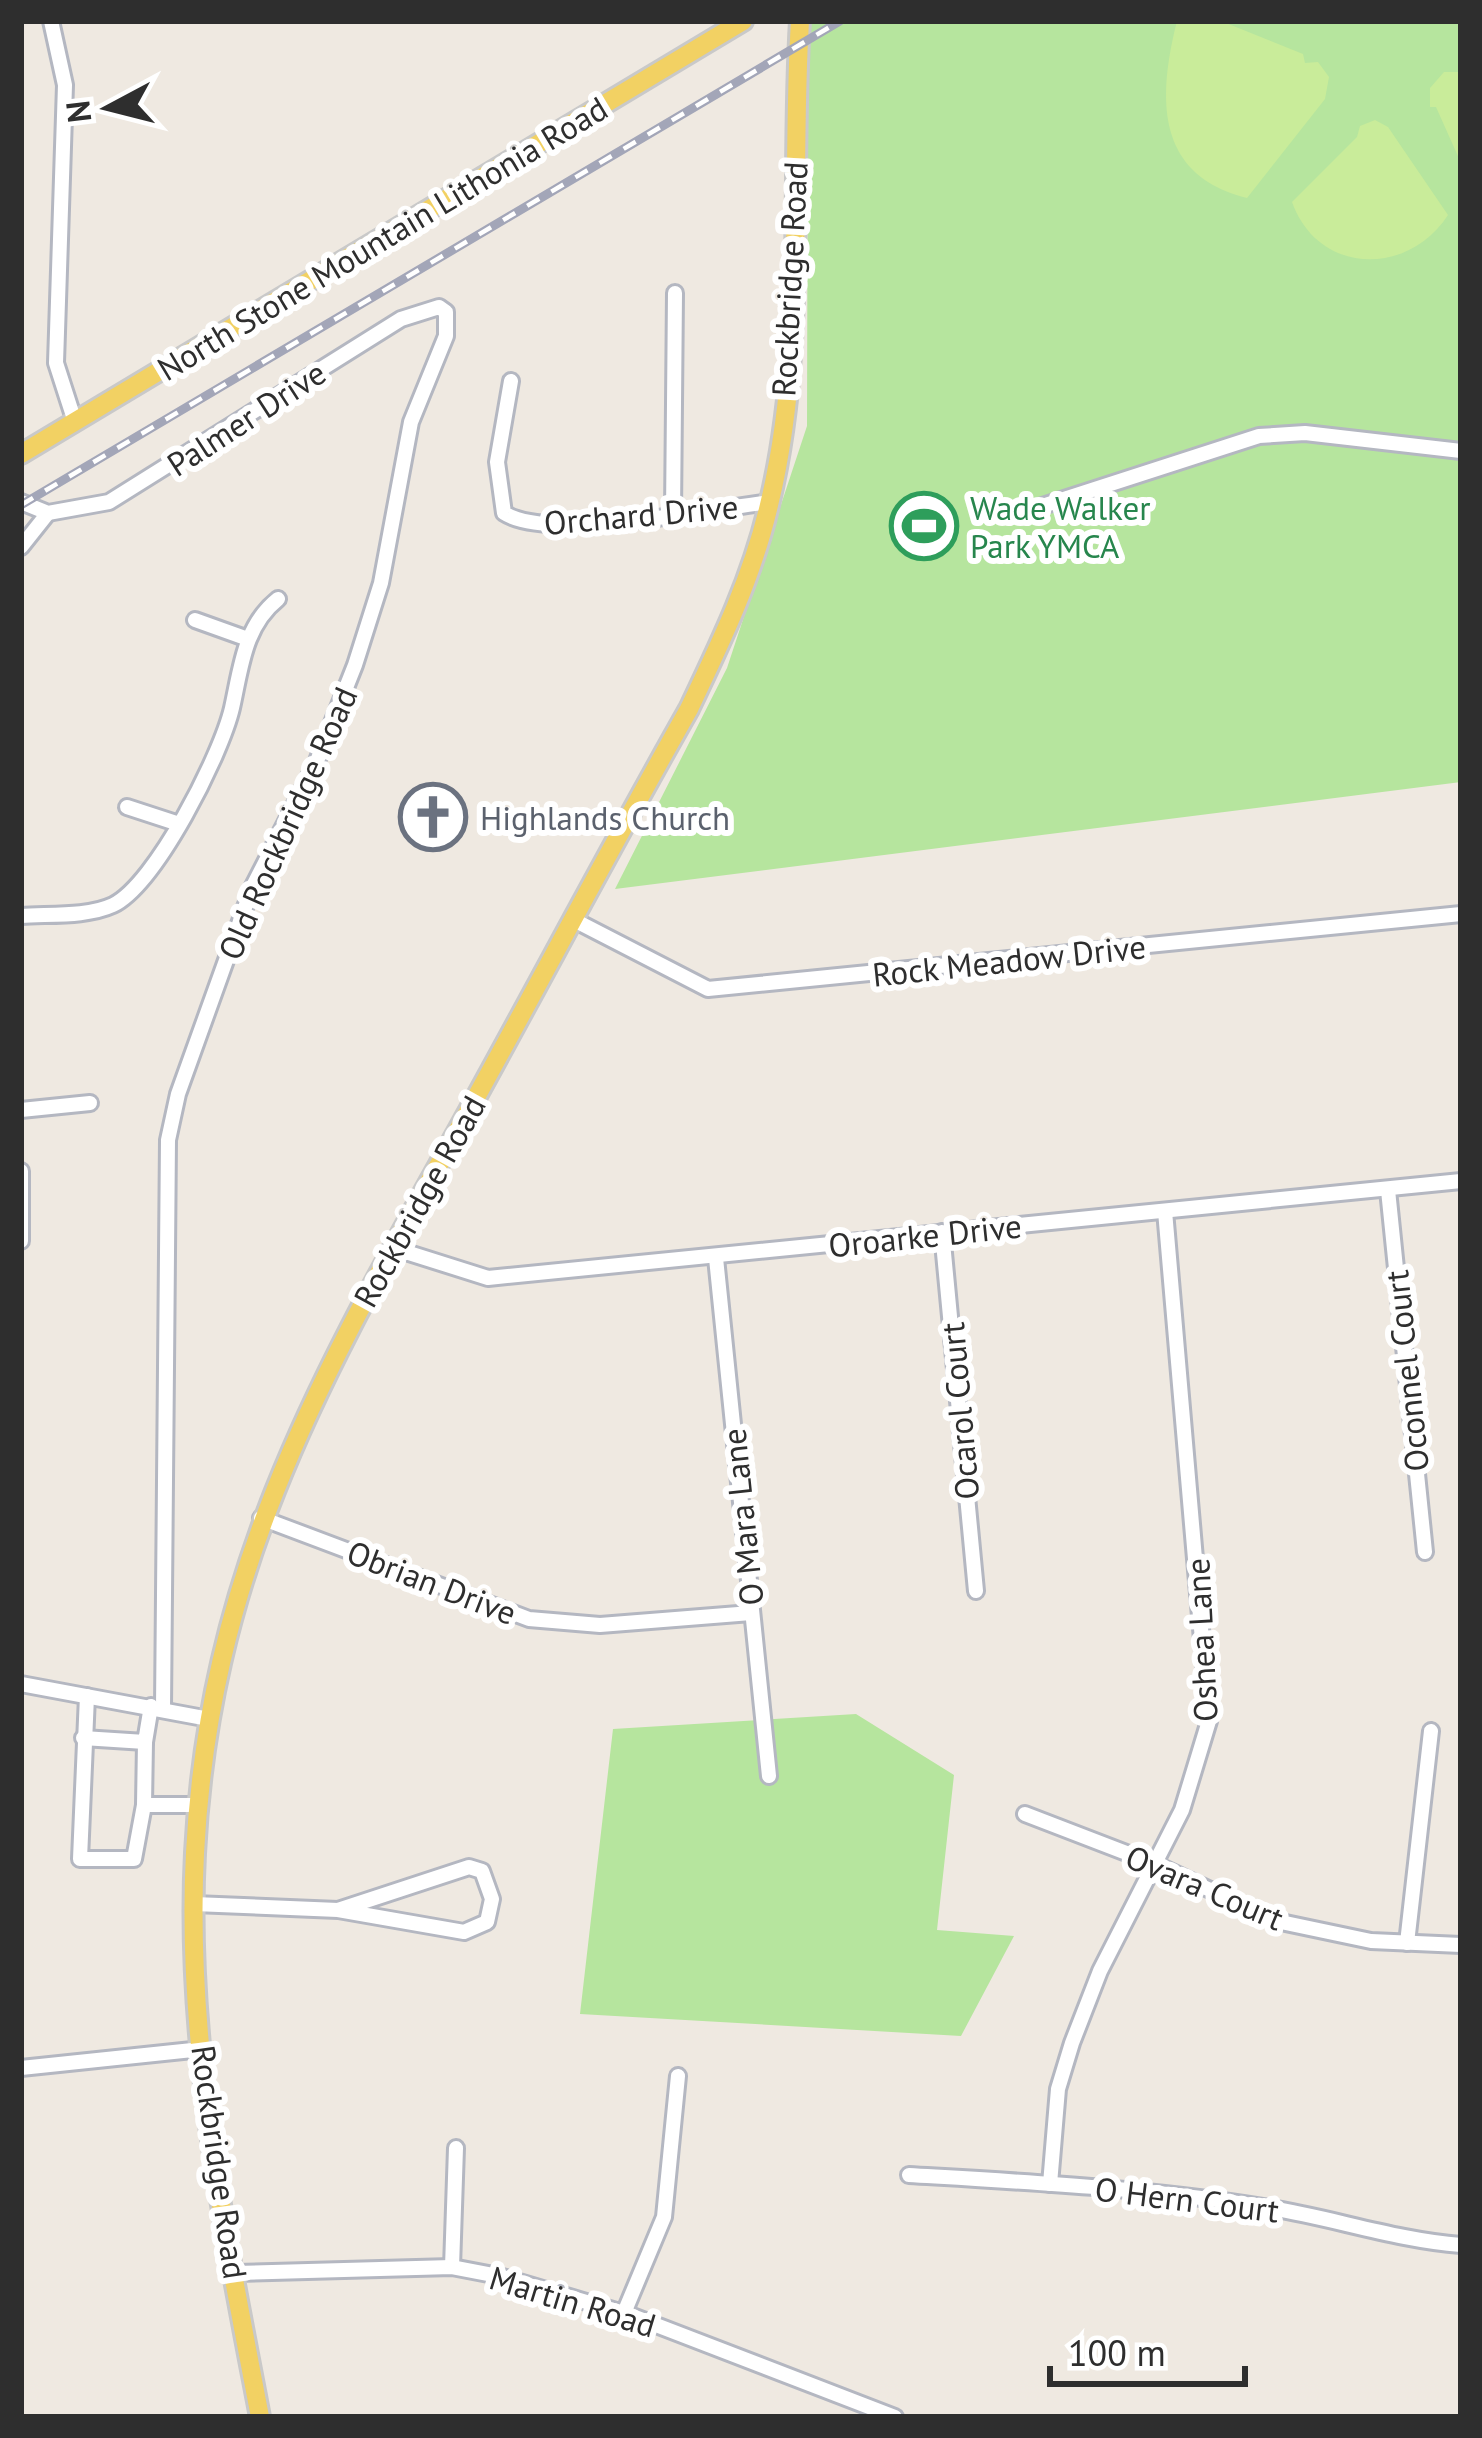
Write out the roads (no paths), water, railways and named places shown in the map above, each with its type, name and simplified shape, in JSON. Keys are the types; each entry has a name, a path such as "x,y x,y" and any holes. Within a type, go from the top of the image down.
{"main road":[{"name":"North Stone Mountain Lithonia Road","path":"21,454 743,21"},
{"name":"Rockbridge Road","path":"260,2417 202,2049 194,1904 198,1805 209,1719 235,1597 261,1518 316,1387 574,920 742,601 770,502 788,381 800,21"}],"street":[{"path":"51,21 65,86 56,363 76,422"},
{"path":"673,514 675,293"},
{"name":"Palmer Drive","path":"48,513 109,502 401,319 439,307"},
{"name":"Old Rockbridge Road","path":"83,1738 80,1858 134,1859 144,1804 145,1742 157,1707 168,1140 178,1094 252,888 316,761 355,664 381,583 411,422 446,336 448,320 439,307"},
{"name":"Orchard Drive","path":"511,381 497,462 503,513 538,526 770,502"},
{"path":"1027,511 1258,436 1305,433 1461,452"},
{"path":"21,502 48,513 21,547"},
{"path":"21,916 89,912 125,898 148,874 216,756 248,639 260,613 278,599"},
{"path":"195,620 248,639"},
{"path":"128,807 176,823"},
{"name":"Rock Meadow Drive","path":"574,920 708,988 1461,914"},
{"path":"21,1110 90,1103"},
{"path":"21,1171 21,1240"},
{"name":"Oroarke Drive","path":"393,1248 488,1278 1461,1180"},
{"name":"Oconnel Court","path":"1388,1190 1425,1552"},
{"name":"Oshea Lane","path":"1050,2184 1058,2089 1072,2044 1100,1971 1201,1760 1210,1702 1166,1211"},
{"name":"Ocarol Court","path":"942,1232 976,1591"},
{"name":"O Mara Lane","path":"716,1258 770,1776"},
{"name":"Obrian Drive","path":"261,1518 529,1618 600,1625 751,1613"},
{"path":"21,1684 209,1719"},
{"path":"87,1696 83,1738 145,1742"},
{"path":"1407,1943 1431,1731"},
{"path":"144,1804 198,1805"},
{"name":"Ovara Court","path":"1024,1814 1155,1864 1276,1921 1348,1937 1461,1945"},
{"path":"194,1904 338,1910 464,1931 487,1922 491,1899 482,1871 469,1867 338,1910"},
{"path":"21,2068 202,2049"},
{"path":"624,2313 664,2218 678,2076"},
{"path":"452,2267 456,2148"},
{"name":"O Hern Court","path":"909,2175 1258,2206 1461,2246"},
{"name":"Martin Road","path":"236,2273 452,2267 624,2313 895,2417"}],"railway":[{"path":"21,505 840,21"}],"place":[{"name":"Wade Walker Park YMCA","path":"924,526"},
{"name":"Highlands Church","path":"433,817"}]}
